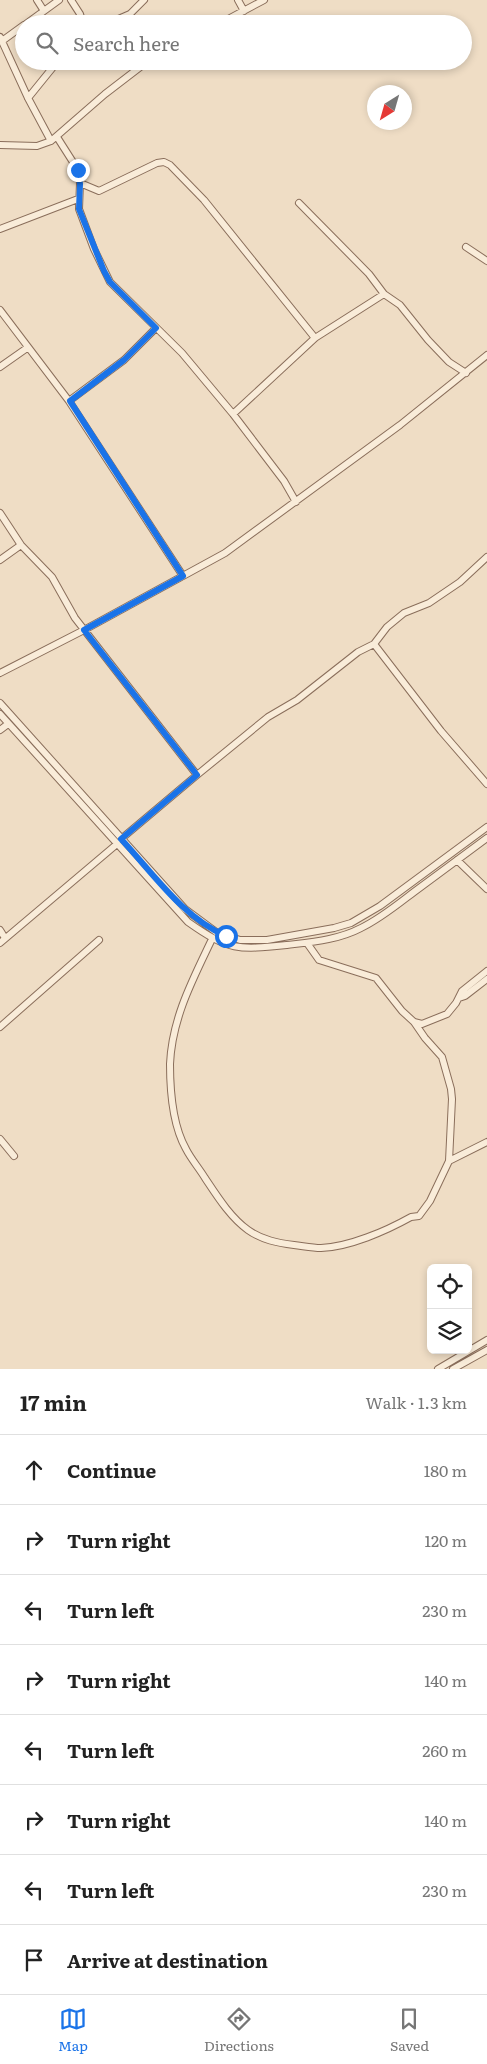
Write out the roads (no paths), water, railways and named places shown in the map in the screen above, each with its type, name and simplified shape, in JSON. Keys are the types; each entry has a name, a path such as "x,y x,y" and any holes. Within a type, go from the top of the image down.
{"street":[{"path":"37,0 44,11"},
{"path":"39,15 59,0"},
{"path":"71,0 80,15"},
{"path":"128,15 144,0"},
{"path":"238,0 244,11"},
{"path":"236,15 264,0"},
{"path":"15,31 1,39 15,70"},
{"path":"15,70 51,141"},
{"path":"28,98 51,70"},
{"path":"0,145 37,146 51,141 105,94 136,70"},
{"path":"57,137 78,170 80,184 79,209 94,249 110,282 182,353 233,414 284,481 296,502"},
{"path":"80,184 99,191 157,163 164,162 204,200 315,338"},
{"path":"0,229 78,199"},
{"path":"298,203 369,274 384,294 400,305 449,362 466,373"},
{"path":"466,247 487,261"},
{"path":"233,414 315,338 384,294"},
{"path":"0,310 27,348 70,401 183,576"},
{"path":"70,401 124,360 156,328"},
{"path":"0,367 27,348"},
{"path":"0,673 84,630 225,553 400,425 487,355"},
{"path":"0,513 22,545 52,578 84,630 197,775"},
{"path":"0,560 22,545"},
{"path":"121,839 268,717 297,700 358,652 374,644 387,627 404,614 429,603 460,582 487,557"},
{"path":"374,644 441,731 487,784"},
{"path":"0,703 121,839 188,922 212,939 238,948 306,942 341,936 360,928 384,914 487,838"},
{"path":"0,714 116,844 195,918 216,932 226,936 254,941 312,933 334,928 368,914 487,828"},
{"path":"0,730 8,724"},
{"path":"46,767 52,761"},
{"path":"0,930 2,940 116,844"},
{"path":"457,860 487,890"},
{"path":"212,939 180,1006 170,1062 170,1090 173,1109 185,1148 216,1196 235,1219 248,1230 263,1239 281,1244 322,1248 375,1234 416,1217 424,1211 443,1177 449,1161 451,1089 442,1057 376,978 319,960 306,942"},
{"path":"0,1027 99,940"},
{"path":"414,1022 422,1024 447,1014 460,998 462,991 487,971"},
{"path":"460,998 466,996 487,979"},
{"path":"0,1139 14,1156"},
{"path":"449,1161 487,1142"},
{"path":"438,1369 487,1340"},
{"path":"453,1369 487,1350"}]}
